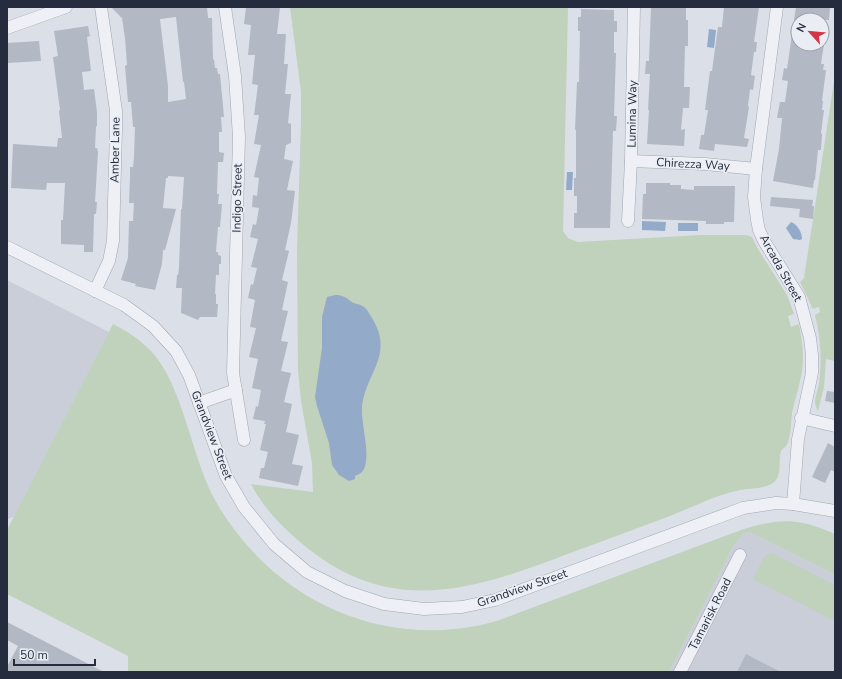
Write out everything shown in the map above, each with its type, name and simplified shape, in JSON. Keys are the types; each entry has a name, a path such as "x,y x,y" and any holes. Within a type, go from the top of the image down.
{"street":[{"path":"7,28 66,7"},
{"name":"Amber Lane","path":"95,291 109,261 113,241 116,129 116,111 101,7"},
{"name":"Indigo Street","path":"225,7 235,76 239,137 233,373 244,440"},
{"name":"Lumina Way","path":"628,221 631,161 634,7"},
{"name":"Arcada Street","path":"778,7 756,169 754,197 757,220 764,241 799,297 810,338 812,373 801,418 793,504"},
{"name":"Chirezza Way","path":"631,161 705,164 756,169"},
{"name":"Grandview Street","path":"7,247 124,305 158,331 176,351 189,375 226,476 244,507 274,544 307,572 345,592 384,604 424,609 462,607 496,600 743,508 776,503 793,504 835,511"},
{"path":"200,403 236,390"},
{"path":"801,418 835,426"},
{"name":"Tamarisk Road","path":"680,672 740,556"}],"shaded area":[{"path":"7,280 109,332 14,517 7,519"},
{"path":"749,532 835,575 835,672 669,672 734,545 742,535"}],"green space":[{"path":"290,7 568,7 563,231 568,238 578,242 701,235 746,235 752,237 787,295 794,314 788,316 791,327 799,324 802,345 802,372 792,413 790,435 786,446 781,451 779,473 776,480 764,487 740,490 722,495 670,516 499,578 467,586 435,590 404,590 373,583 341,571 310,550 284,528 269,512 251,484 313,492 312,463 301,401 298,370 297,249 301,92"},
{"path":"835,75 835,361 826,359 824,387 818,411 815,401 819,384 821,358 819,332 815,315 820,312 819,307 813,309 800,282 804,278"},
{"path":"113,324 142,342 161,363 170,379 177,397 202,472 209,488 224,516 243,541 281,578 308,596 336,611 366,621 397,628 429,630 461,628 493,622 744,529 757,525 790,521 811,525 835,534 835,575 749,532 742,535 734,545 669,672 128,672 128,656 7,594 7,530"},
{"path":"772,553 835,585 835,621 753,579 764,557"}],"water":[{"path":"709,29 716,30 714,48 707,47"},
{"path":"567,172 573,172 572,190 566,190"},
{"path":"642,221 666,222 665,231 642,230"},
{"path":"791,222 799,229 802,239 793,239 786,228"},
{"path":"678,223 698,223 698,231 678,231"},
{"path":"335,295 343,296 366,309 378,331 381,343 380,354 364,396 362,408 366,463 362,472 355,476 355,479 349,481 339,475 332,465 329,443 315,397 322,348 322,317 327,297"}],"building":[{"path":"111,7 207,7 208,18 212,18 213,60 214,59 215,68 217,68 218,74 220,74 224,117 221,117 222,132 219,132 219,152 224,153 223,162 218,162 217,194 219,194 218,204 222,204 216,252 218,252 218,255 221,256 219,275 216,275 215,294 216,304 218,304 217,317 200,317 198,320 181,313 182,288 176,288 179,268 181,209 184,177 168,176 168,178 166,178 163,208 176,209 165,250 163,250 162,264 155,290 135,286 136,284 121,280 128,258 129,221 133,221 134,203 129,203 130,167 133,167 135,127 133,127 131,102 128,102 125,66 127,65 122,18","holes":["176,17 186,99 168,102 168,86 160,19"]},
{"path":"246,7 280,7 277,34 286,34 284,64 288,64 285,94 291,94 288,123 291,124 291,143 286,145 284,159 293,161 287,190 295,191 291,223 285,250 289,251 282,280 288,282 282,310 288,311 281,341 288,342 281,371 291,373 284,402 292,404 286,432 299,435 292,464 303,466 298,486 259,478 261,468 264,468 268,452 260,450 266,424 264,424 265,421 253,419 256,406 258,407 261,390 252,388 258,359 249,357 256,328 250,327 255,300 248,298 257,268 251,267 258,239 250,237 253,224 256,225 259,208 252,207 253,195 257,196 259,178 254,177 261,145 254,144 259,115 254,115 258,85 252,84 255,55 248,55 251,25 244,24"},
{"path":"651,7 686,7 686,20 688,20 688,46 685,46 684,87 690,87 689,108 683,108 681,130 685,129 684,146 647,144 650,74 645,74 646,61 649,61"},
{"path":"724,7 759,7 754,42 757,42 756,52 754,52 751,75 755,76 753,90 750,89 744,138 749,139 747,147 715,144 714,151 699,149 701,135 704,135 708,110 705,110 710,71 712,71 718,27 722,27"},
{"path":"796,7 830,7 830,12 795,12"},
{"path":"581,9 614,10 614,21 617,21 617,32 614,32 614,53 616,53 614,116 617,116 616,131 613,131 610,228 574,228 574,213 577,213 577,196 574,196 574,178 576,178 575,130 577,82 579,82 580,31 578,31 578,17 581,17"},
{"path":"88,26 90,36 87,37 91,71 82,72 84,90 94,89 97,112 95,148 97,148 98,152 95,202 97,202 96,214 94,214 93,252 84,252 84,245 61,244 61,220 63,220 65,183 47,183 46,190 11,188 13,144 57,147 58,138 62,138 53,57 58,56 54,31"},
{"path":"39,41 41,61 7,63 7,43"},
{"path":"790,48 790,52 823,52 821,64 824,64 823,70 826,70 822,101 822,110 824,110 821,133 821,150 818,150 813,188 773,181 779,149 782,118 777,118 780,102 785,102 788,81 782,80 784,68 787,69"},
{"path":"646,183 670,183 670,185 681,185 681,189 694,190 694,186 735,186 734,222 724,222 724,224 706,224 706,221 642,219 643,194 646,194"},
{"path":"771,197 813,200 813,219 799,217 800,209 770,206"},
{"path":"827,391 835,392 835,403 825,401"},
{"path":"828,443 835,447 835,472 831,470 825,483 812,477"},
{"path":"7,622 104,672 7,672 7,667 18,646 7,640"},
{"path":"746,654 761,662 781,672 737,672"}]}
